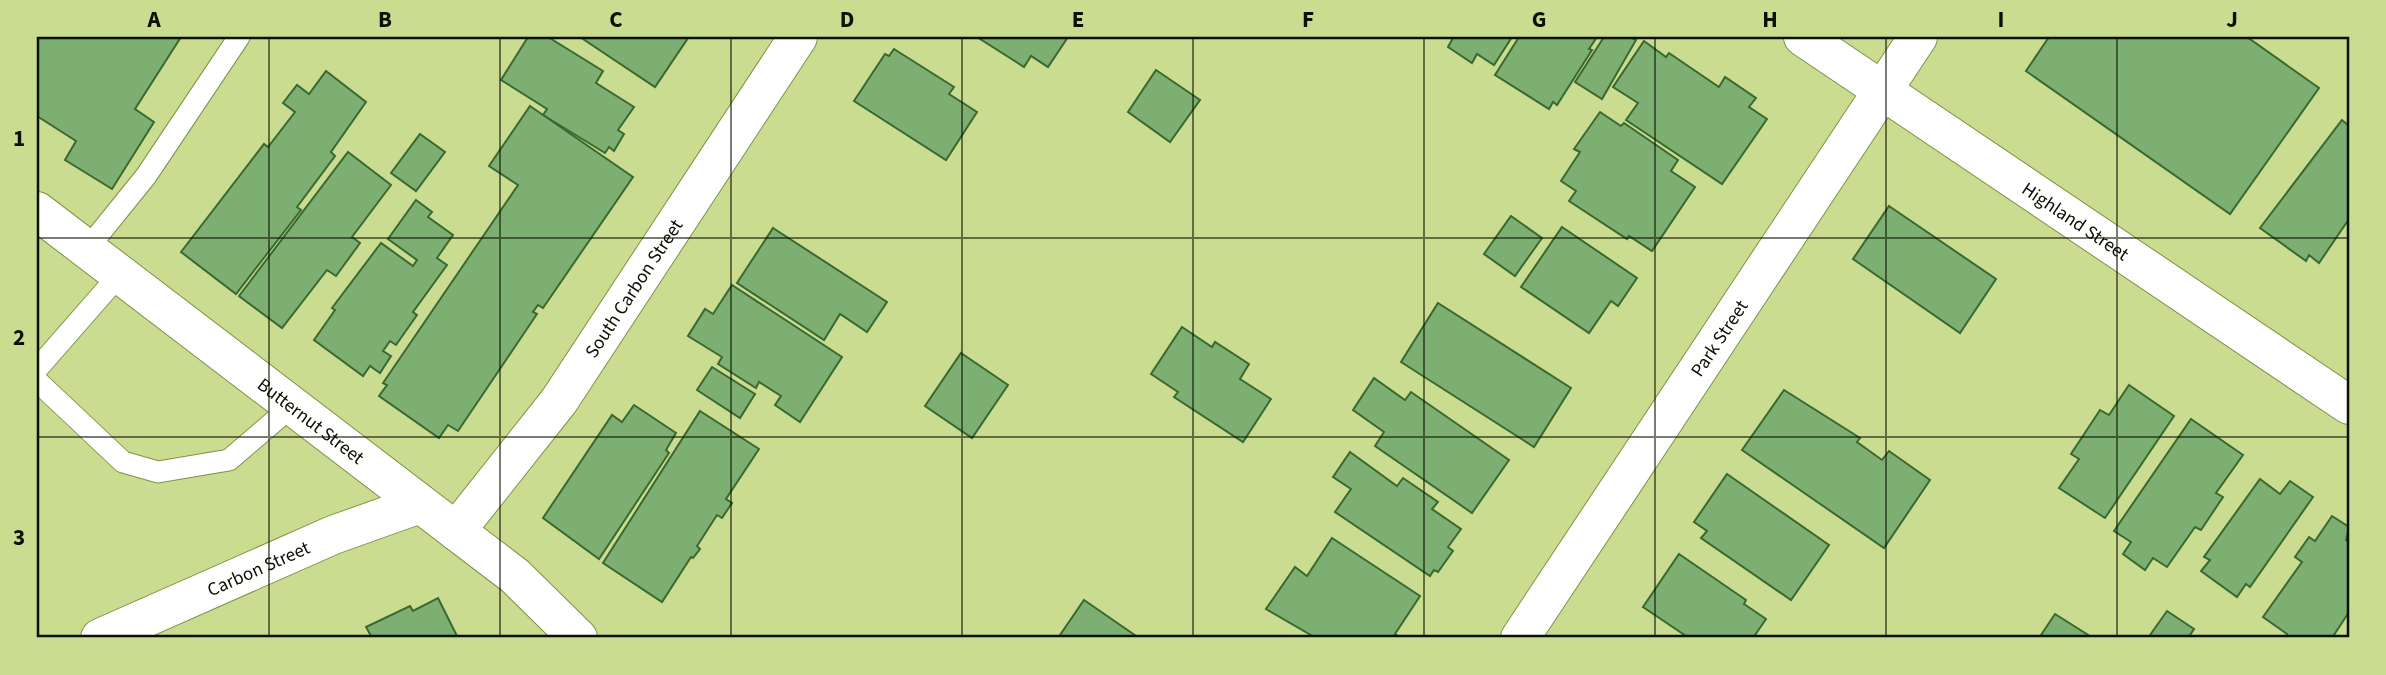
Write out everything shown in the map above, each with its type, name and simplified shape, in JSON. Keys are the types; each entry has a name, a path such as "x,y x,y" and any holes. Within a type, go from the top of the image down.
{"street":[{"name":"South Carbon Street","path":"456,531 559,401 798,37"},
{"name":"Highland Street","path":"1804,37 2349,405"},
{"name":"Park Street","path":"1520,638 1918,37"},
{"name":"Butternut Street","path":"37,211 515,576 578,638"},
{"name":"Carbon Street","path":"100,638 333,536 420,504"}],"lane":[{"path":"86,249 146,176 240,37"},
{"path":"37,369 120,274"},
{"path":"37,381 123,463 158,472 229,460 292,406"}],"building":[{"path":"37,37 181,37 135,109 154,122 112,189 65,160 76,141 37,116"},
{"path":"528,37 548,37 603,71 596,83 634,107 618,130 624,134 614,151 609,147 605,153 543,115 547,109 501,80"},
{"path":"580,37 687,37 688,38 655,87"},
{"path":"977,37 1068,37 1048,67 1031,56 1024,67"},
{"path":"1451,37 1512,37 1494,65 1477,54 1472,63 1448,47 1453,38"},
{"path":"1519,37 1597,37 1589,49 1592,50 1557,105 1553,102 1549,109 1495,75"},
{"path":"1604,37 1630,37 1636,40 1602,99 1575,82"},
{"path":"2049,37 2247,37 2319,88 2230,214 2026,71"},
{"path":"1644,41 1666,57 1669,53 1719,87 1725,77 1756,98 1749,107 1767,119 1722,184 1626,120 1638,103 1613,87"},
{"path":"894,49 954,87 949,94 977,112 946,160 854,101 885,54 889,56"},
{"path":"1156,70 1200,100 1170,142 1128,112"},
{"path":"326,71 366,102 331,152 335,156 297,207 301,210 236,294 181,252 264,144 268,147 295,112 283,103 297,85 309,94"},
{"path":"530,106 633,177 543,308 538,305 533,312 537,314 458,431 448,425 439,438 379,396 387,385 383,383 518,185 489,166"},
{"path":"1600,112 1621,126 1624,123 1678,160 1671,171 1695,187 1652,251 1629,236 1627,239 1569,201 1576,191 1561,181 1580,152 1574,149"},
{"path":"2342,120 2349,126 2349,219 2319,263 2309,255 2306,261 2260,228"},
{"path":"420,134 445,152 416,191 391,173"},
{"path":"348,152 391,185 352,237 360,243 336,276 327,270 282,328 239,296"},
{"path":"416,200 432,212 428,217 453,235 437,258 447,265 413,312 417,315 396,345 390,341 383,351 391,356 380,373 370,366 363,376 314,340 335,310 332,308 381,243 413,266 417,260 388,239"},
{"path":"1889,206 1996,279 1960,333 1853,259"},
{"path":"1511,216 1542,238 1515,276 1484,254"},
{"path":"1562,227 1637,278 1618,306 1611,301 1589,333 1521,287"},
{"path":"773,228 887,302 867,332 840,314 824,340 737,283"},
{"path":"732,285 842,357 800,422 775,405 781,396 759,382 756,388 718,364 722,357 688,336 705,309 713,314"},
{"path":"1438,303 1571,388 1534,447 1401,362"},
{"path":"1182,327 1212,347 1215,342 1249,364 1240,379 1271,399 1243,442 1174,397 1178,392 1151,374"},
{"path":"961,353 1008,385 972,438 925,406"},
{"path":"712,367 755,394 740,418 697,390"},
{"path":"1374,378 1405,400 1411,392 1509,460 1472,513 1375,446 1384,432 1353,410"},
{"path":"2129,385 2174,416 2105,518 2059,488 2079,459 2071,454 2100,410 2109,415"},
{"path":"1784,390 1860,438 1857,442 1882,460 1889,451 1930,480 1884,548 1742,450"},
{"path":"634,405 676,433 666,450 669,453 599,559 543,518 612,415 622,422"},
{"path":"700,411 759,449 726,499 732,503 722,518 717,515 697,546 700,549 691,557 662,602 603,563"},
{"path":"2191,419 2243,455 2216,493 2223,497 2201,530 2195,527 2167,567 2153,558 2145,570 2123,554 2131,542 2114,531"},
{"path":"1350,452 1397,486 1403,478 1438,502 1432,509 1461,529 1448,547 1453,551 1438,572 1434,570 1430,576 1335,512 1351,489 1333,477"},
{"path":"1727,474 1829,545 1791,600 1701,538 1707,531 1694,522"},
{"path":"2260,479 2280,494 2290,481 2313,497 2250,587 2246,584 2237,597 2201,571 2210,560 2204,557"},
{"path":"2332,516 2349,527 2346,540 2349,542 2349,612 2332,638 2286,638 2287,634 2263,617 2302,562 2295,557 2309,537 2315,541"},
{"path":"1332,538 1420,596 1395,634 1401,638 1316,638 1266,609 1295,567 1307,576"},
{"path":"1679,554 1746,600 1744,604 1766,619 1753,638 1689,638 1643,607"},
{"path":"438,598 458,638 366,638 371,636 366,627 410,606 413,611"},
{"path":"1084,600 1139,638 1058,638"},
{"path":"2167,611 2194,629 2188,638 2148,638"},
{"path":"2055,614 2093,638 2039,638"}]}
